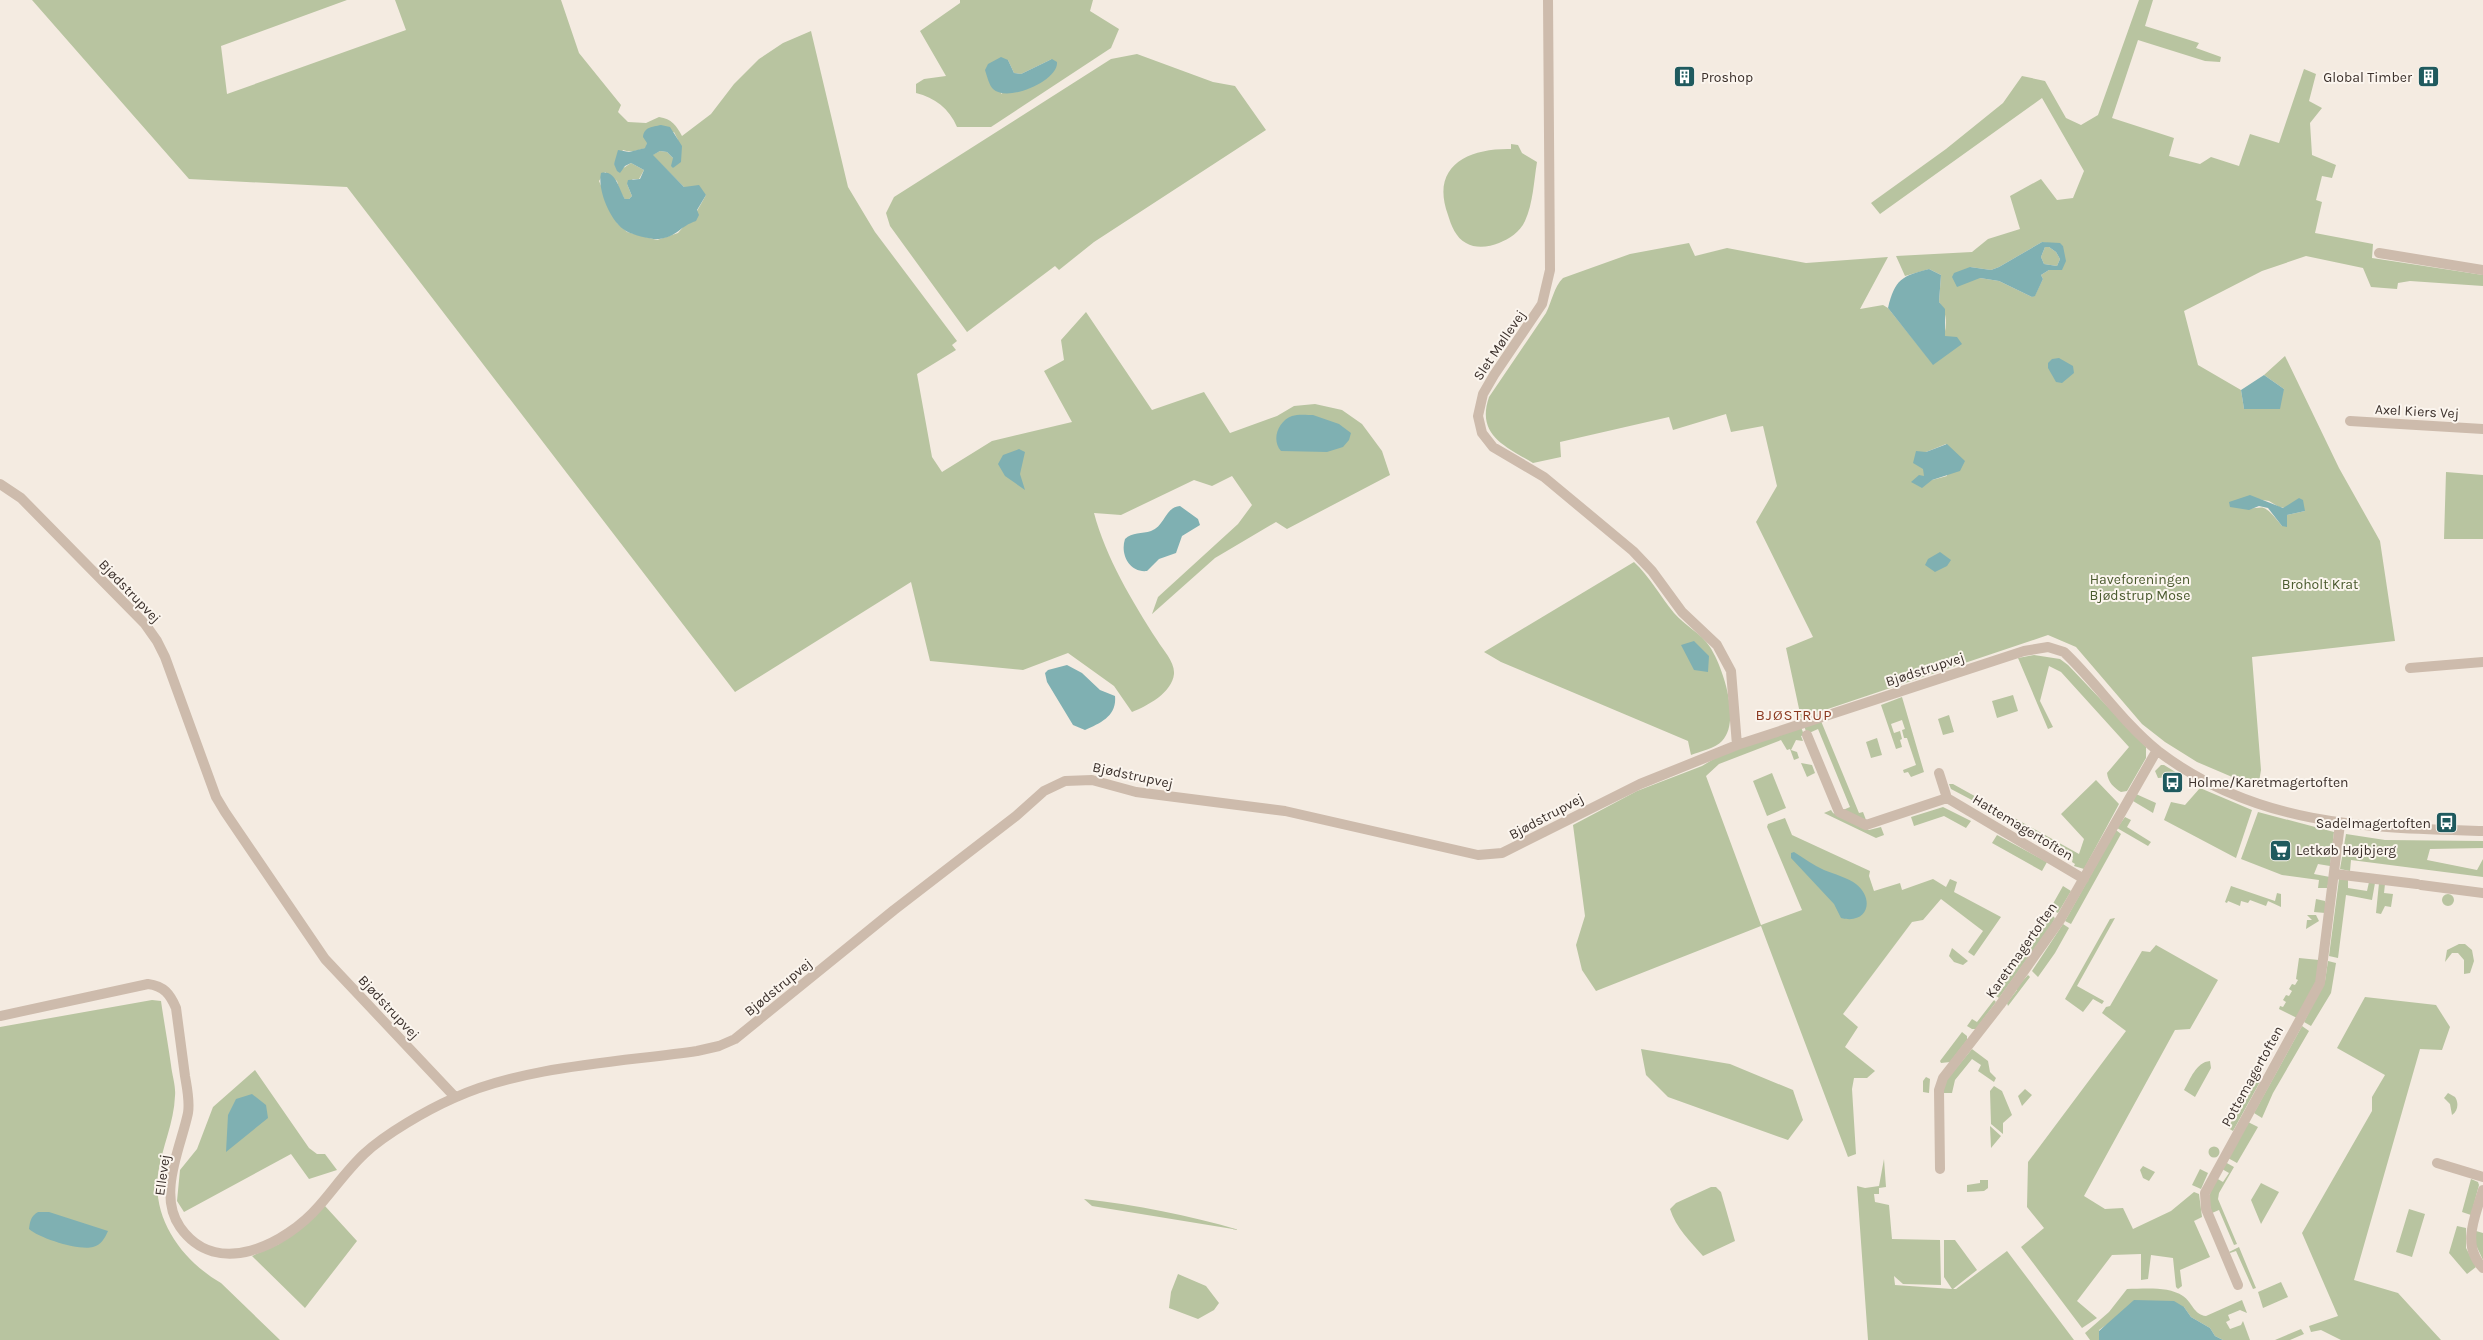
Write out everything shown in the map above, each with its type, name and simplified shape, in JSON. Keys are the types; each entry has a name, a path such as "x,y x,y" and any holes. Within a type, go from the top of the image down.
{"street":[{"name":"Slet Møllevej","path":"1548,0 1550,270 1547,289 1534,319 1494,375 1483,394 1479,405 1482,433 1492,447 1544,477 1633,551 1652,571 1682,612 1717,645 1731,672 1737,745"},
{"path":"2379,253 2483,270"},
{"name":"Axel Kiers Vej","path":"2350,421 2483,429"},
{"name":"Bjødstrupvej","path":"0,484 21,498 145,624 157,640 173,674 216,797 225,812 322,956 455,1097 520,1076 697,1051 719,1046 735,1039 1016,816 1044,791 1065,781 1092,780 1136,792 1286,812 1454,850 1491,855 1518,847 1587,809 1640,784 1737,745 2024,651 2048,647 2064,652 2128,722 2157,750 2200,778 2260,804 2306,818 2340,824 2393,829 2483,831"},
{"path":"2410,668 2483,662"},
{"path":"1807,735 1840,812 1866,825 1947,798 1939,773"},
{"name":"Karetmagertoften","path":"1940,1170 1939,1090 1943,1078 2025,972 2060,920 2157,750"},
{"name":"Hattemagertoften","path":"1947,798 2084,879"},
{"name":"Pottemagertoften","path":"2238,1285 2206,1209 2205,1193 2320,983 2340,824"},
{"path":"2335,874 2483,894"},
{"name":"Ellevej","path":"0,1016 148,984 157,985 171,996 176,1008 189,1110 173,1171 171,1203 180,1227 195,1243 212,1253 251,1252 277,1241 319,1207 338,1181 365,1152 406,1124 455,1097"},
{"path":"2436,1163 2483,1177"},
{"path":"2483,1190 2470,1236 2471,1248 2483,1268"}],"green space":[{"path":"32,0 347,0 221,46 227,94 406,30 395,0 561,0 579,53 621,105 618,112 628,122 646,123 659,117 667,119 676,126 682,136 711,114 734,84 759,59 783,43 811,31 848,187 875,232 957,341 952,345 956,350 917,374 932,457 942,472 992,441 1072,422 1044,371 1064,360 1061,340 1086,312 1152,410 1204,392 1230,433 1277,416 1294,406 1315,404 1342,410 1362,424 1382,451 1390,475 1287,529 1276,522 1215,558 1152,614 1158,597 1238,524 1252,505 1232,476 1212,486 1194,480 1121,515 1094,513 1105,546 1121,579 1138,610 1168,656 1174,670 1172,681 1164,693 1132,712 1114,686 1068,653 1023,670 930,661 911,582 735,692 347,187 189,179","holes":["674,132 678,140 673,168 673,158 667,152 660,151 652,155 684,187 706,195 697,211 678,233 657,240 627,232 617,223 599,181 605,172 617,181 620,192 625,199 629,199 632,196 627,184 633,179 639,179 644,170 631,163 622,169 614,164 623,150 632,151 646,148 647,143"]},
{"path":"960,0 1093,0 1090,11 1119,29 1111,48 991,127 957,127 946,109 935,101 916,93 916,84 924,79 946,76 920,31 960,3","holes":["1052,59 1001,94 1008,60 1014,73 1021,74"]},
{"path":"2139,0 2153,0 2145,26 2199,43 2196,48 2221,57 2220,62 2205,61 2138,40 2112,118 2174,138 2169,156 2200,164 2211,157 2239,166 2250,134 2279,143 2304,69 2316,74 2309,101 2322,108 2310,123 2312,155 2336,165 2332,178 2322,176 2316,200 2322,202 2315,233 2373,244 2372,258 2483,275 2483,286 2410,281 2398,283 2397,289 2371,287 2363,268 2306,256 2262,271 2184,311 2198,365 2241,390 2244,409 2284,389 2264,375 2285,356 2339,468 2380,541 2395,641 2252,657 2261,770 2258,788 2197,762 2165,742 2142,724 2076,647 2048,635 1801,718 1786,648 1813,637 1756,522 1777,486 1763,426 1731,432 1726,414 1673,430 1669,417 1560,442 1561,457 1533,463 1503,445 1490,430 1486,421 1489,397 1546,313 1555,290 1563,278 1630,254 1689,243 1695,256 1727,248 1806,263 1888,257 1860,309 1883,305 1888,308 1933,364 1945,333 1946,325 1946,317 1939,302 1941,275 1929,269 1905,276 1896,256 1972,252 1988,239 2020,229 2010,196 2041,179 2057,200 2073,198 2084,171 2042,98 1880,214 1871,203 1946,149 2003,103 2022,76 2045,81 2066,118 2081,125 2098,115","holes":["2042,242 2063,246 2062,270 2049,270 2041,275 2043,279 2035,295 2032,297 1999,281 1980,278 1970,267 1991,270","1946,444 1947,476 1932,480 1924,476 1926,452","2256,499 2269,501 2279,507 2305,511 2287,515 2282,526 2265,508 2236,507"]},
{"path":"1137,54 1213,82 1235,86 1266,130 1094,242 1059,270 1055,266 967,332 890,226 886,213 894,197 1111,59"},
{"path":"1511,144 1518,145 1522,153 1537,162 1532,200 1528,214 1520,229 1507,239 1491,246 1470,245 1462,241 1452,227 1444,198 1444,184 1449,172 1457,163 1467,157 1480,152 1511,149"},
{"path":"2045,247 2049,247 2056,252 2060,259 2057,266 2044,264 2041,257"},
{"path":"2446,472 2483,475 2483,539 2444,539"},
{"path":"1634,562 1674,613 1706,642 1720,667 1728,694 1730,721 1722,741 1707,750 1691,755 1688,741 1501,662 1484,652"},
{"path":"2034,655 2060,659 2068,665 2146,747 2146,758 2127,791 2121,792 2114,787 2107,773 2129,747 2061,672 2049,666 2040,701 2053,727 2048,729 2018,658"},
{"path":"2013,695 2018,711 1997,718 1992,701"},
{"path":"1902,697 1924,772 1911,777 1908,772 1904,773 1903,770 1916,765 1907,738 1904,738 1902,730 1905,729 1902,720 1891,724 1894,733 1900,731 1902,739 1900,740 1902,747 1896,749 1881,705"},
{"path":"1949,715 1954,732 1943,735 1938,719"},
{"path":"1821,721 1859,813 1863,812 1866,820 1843,810 1850,807 1818,729 1807,734 1804,726"},
{"path":"1801,727 1804,735 1801,736 1803,741 1796,740 1791,750 1797,752 1799,758 1794,760 1790,749 1787,750 1781,740 1719,764 1706,776 1761,925 1802,910 1767,827 1768,824 1785,818 1792,835 1870,871 1869,876 1874,891 1900,883 1902,890 1933,879 1946,887 1950,879 1957,882 1954,892 2001,917 1974,956 1968,952 1983,931 1941,899 1923,920 1912,922 1843,1014 1858,1027 1845,1047 1875,1071 1867,1078 1854,1078 1852,1089 1856,1154 1848,1157 1761,926 1596,991 1582,970 1576,945 1585,916 1573,825 1637,791 1702,766 1722,754"},
{"path":"1877,738 1882,755 1871,758 1866,742"},
{"path":"1801,763 1812,765 1815,773 1807,777"},
{"path":"2161,765 2182,776 2158,778 2155,771"},
{"path":"1772,773 1786,808 1767,816 1753,781"},
{"path":"2096,780 2119,804 2084,869 2074,866 2073,858 1997,814 2000,810 2079,854 2084,839 2061,814"},
{"path":"1949,784 1953,784 1989,804 1987,808 1951,789"},
{"path":"2200,788 2252,810 2236,858 2164,820 2171,802 2185,805"},
{"path":"2136,794 2156,803 2153,813 2133,801"},
{"path":"1943,807 1971,821 1966,828 1944,816 1914,826 1911,817"},
{"path":"1831,810 1833,813 1869,830 1881,827 1884,835 1876,838 1824,813"},
{"path":"2258,812 2334,832 2330,866 2318,864 2314,874 2330,877 2327,888 2318,888 2319,880 2282,875 2241,859"},
{"path":"2125,817 2131,820 2127,827 2151,842 2148,846 2117,828"},
{"path":"2116,830 2121,834 2071,924 2065,921"},
{"path":"2346,834 2385,840 2483,841 2483,848 2430,849 2427,860 2477,870 2483,859 2483,877 2351,860 2350,871 2340,869"},
{"path":"1997,835 2047,862 2042,871 1992,843"},
{"path":"2339,879 2348,880 2348,888 2367,891 2369,882 2375,883 2372,900 2346,895 2338,958 2329,956"},
{"path":"2379,883 2385,884 2384,893 2393,894 2391,907 2385,906 2381,914 2376,913"},
{"path":"2063,886 2071,891 2058,913 2050,909"},
{"path":"2231,886 2275,901 2277,893 2281,894 2281,907 2268,901 2266,906 2250,900 2248,903 2241,901 2240,906 2228,901 2227,903 2225,902"},
{"path":"2450,894 2453,895 2453,905 2446,906 2443,905 2442,898 2443,895"},
{"path":"2316,899 2325,901 2325,913 2314,912"},
{"path":"2049,913 2055,918 2052,924 1999,998 1992,993 2034,938"},
{"path":"2307,915 2316,915 2319,921 2306,929 2307,920 2312,920"},
{"path":"2115,918 2077,986 2104,1001 2102,1004 2093,999 2083,1012 2065,999 2110,919"},
{"path":"2063,924 2069,928 2055,953 2038,977 2032,971"},
{"path":"2459,944 2465,944 2472,950 2474,961 2470,973 2464,974 2464,960 2458,953 2452,953 2445,962 2447,950"},
{"path":"2156,945 2218,980 2190,1029 2175,1030 2084,1196 2105,1209 2123,1208 2133,1229 2171,1211 2194,1192 2199,1194 2202,1217 2194,1221 2210,1257 2180,1270 2182,1286 2178,1289 2176,1287 2173,1258 2151,1255 2148,1279 2141,1280 2141,1254 2112,1255 2077,1301 2097,1318 2082,1328 2021,1247 2044,1228 2027,1207 2028,1162 2126,1031 2102,1013 2106,1007 2110,1006 2142,951 2150,952"},
{"path":"1952,948 1968,961 1963,965 1954,962 1949,956"},
{"path":"2299,958 2319,960 2316,982 2297,1018 2279,1009 2286,1002 2283,1000 2286,995 2289,996 2292,991 2289,989 2292,984 2295,985 2298,980 2296,979"},
{"path":"2328,961 2336,963 2331,993 2311,1026 2304,1022 2325,981"},
{"path":"2028,975 2030,977 2008,1006 2007,1003 2017,990 2017,987"},
{"path":"2365,997 2436,1005 2450,1027 2442,1050 2420,1049 2354,1280 2398,1293 2441,1340 2341,1340 2321,1330 2311,1332 2309,1326 2338,1316 2302,1233 2372,1111 2372,1097 2385,1075 2337,1048"},
{"path":"152,1000 161,1001 175,1088 174,1106 158,1174 157,1191 165,1223 173,1238 194,1263 221,1283 280,1340 0,1340 0,1027"},
{"path":"1994,1000 1996,1002 1976,1029 1967,1026 1972,1019 1977,1022"},
{"path":"2302,1026 2309,1031 2273,1093 2262,1118 2254,1113"},
{"path":"1962,1032 1967,1036 1967,1040 1950,1062 1941,1063 1940,1061"},
{"path":"1641,1049 1730,1064 1793,1090 1803,1120 1788,1140 1668,1097 1646,1075"},
{"path":"1972,1049 1988,1061 1990,1072 1996,1078 1994,1082 1978,1071 1981,1065 1972,1059 1955,1080 1952,1093 1943,1093 1944,1083"},
{"path":"2210,1061 2211,1068 2195,1097 2184,1090 2197,1068"},
{"path":"255,1070 309,1148 317,1154 325,1154 337,1170 309,1179 291,1154 184,1212 177,1201 180,1170 197,1149 213,1107"},
{"path":"1926,1077 1930,1079 1929,1093 1923,1092 1923,1081"},
{"path":"2256,1077 2261,1080 2233,1131 2228,1128"},
{"path":"1994,1086 2002,1091 2012,1115 2003,1123 2003,1134 1991,1124 1990,1091"},
{"path":"2025,1089 2032,1095 2022,1106 2018,1096"},
{"path":"2448,1093 2455,1097 2457,1102 2457,1109 2452,1115 2450,1104 2444,1098"},
{"path":"2248,1122 2258,1127 2237,1163 2228,1158"},
{"path":"1990,1126 2001,1136 1991,1148"},
{"path":"2212,1147 2216,1147 2219,1152 2218,1156 2212,1157 2209,1154 2209,1150"},
{"path":"1884,1159 1886,1187 1879,1188 1879,1194 1874,1194 1875,1202 1889,1205 1892,1239 1940,1240 1941,1285 1903,1284 1894,1276 1895,1285 1952,1289 1944,1277 1944,1240 1955,1240 1977,1270 1953,1289 1956,1289 2007,1251 2074,1340 1868,1340 1857,1186 1865,1188 1879,1186"},
{"path":"2225,1162 2234,1167 2219,1193 2218,1199 2237,1244 2234,1245 2219,1210 2212,1213 2209,1199 2216,1178 2223,1182 2229,1173 2222,1169"},
{"path":"2143,1166 2155,1172 2149,1181 2143,1178 2140,1170"},
{"path":"2200,1169 2208,1173 2201,1189 2192,1185"},
{"path":"2471,1179 2478,1182 2479,1185 2471,1215 2462,1212"},
{"path":"1980,1180 1988,1180 1988,1188 1984,1191 1967,1192 1967,1185 1980,1183"},
{"path":"2261,1183 2279,1192 2261,1224 2251,1200"},
{"path":"1711,1187 1716,1187 1721,1192 1735,1241 1703,1256 1688,1240 1670,1209 1676,1203"},
{"path":"1084,1199 1162,1211 1239,1230 1092,1206"},
{"path":"325,1206 357,1241 305,1308 252,1256 279,1244"},
{"path":"2409,1209 2425,1214 2412,1257 2396,1252"},
{"path":"2457,1226 2466,1228 2466,1248 2476,1267 2467,1274 2449,1253"},
{"path":"2476,1231 2483,1233 2483,1260 2475,1243"},
{"path":"2239,1247 2256,1288 2253,1289 2236,1251 2229,1252"},
{"path":"1178,1274 1206,1286 1219,1303 1214,1310 1198,1319 1169,1308 1171,1292"},
{"path":"2281,1282 2288,1297 2263,1308 2258,1292"},
{"path":"2127,1289 2156,1289 2177,1293 2183,1296 2196,1311 2206,1316 2242,1300 2247,1313 2240,1310 2228,1315 2230,1320 2226,1322 2230,1329 2241,1325 2243,1321 2250,1340 2223,1340 2215,1336 2210,1328 2191,1317 2184,1307 2112,1321 2099,1330 2099,1340 2090,1340 2085,1333 2109,1312"},
{"path":"2301,1329 2304,1334 2290,1340 2275,1340"}],"water":[{"path":"1001,57 1008,60 1014,73 1021,74 1052,59 1057,62 1050,76 1041,83 1020,92 1000,93 993,89 985,70 988,64"},
{"path":"661,125 670,127 682,146 681,162 673,168 671,166 673,158 667,152 660,151 653,155 684,187 699,185 706,195 697,210 699,215 696,221 670,236 656,239 633,234 620,227 606,205 600,180 601,173 610,174 614,177 625,199 629,199 632,196 627,184 628,180 640,179 644,170 631,163 625,166 620,173 617,171 614,164 618,150 629,152 645,148 647,143 643,137 645,131"},
{"path":"2042,242 2060,243 2063,246 2066,261 2062,270 2049,270 2041,275 2043,279 2035,296 2032,297 1999,281 1980,278 1957,287 1952,277 1954,273 1970,267 1991,270","holes":["2045,247 2049,247 2056,252 2060,259 2057,266 2044,264 2041,257"]},
{"path":"1929,269 1941,275 1939,302 1945,309 1945,336 1957,337 1962,344 1933,365 1888,308 1894,291 1901,280 1912,274"},
{"path":"2059,358 2073,366 2074,373 2062,383 2056,382 2048,368 2048,363 2052,359"},
{"path":"2264,375 2284,389 2280,409 2244,409 2241,390"},
{"path":"1294,415 1313,415 1339,424 1351,433 1349,440 1343,447 1327,452 1281,451 1278,447 1276,436 1283,422"},
{"path":"1947,444 1965,461 1960,471 1932,480 1922,488 1911,482 1919,475 1924,476 1923,469 1913,463 1916,451 1926,452"},
{"path":"1019,449 1025,452 1020,474 1025,490 1005,476 998,464 1003,455"},
{"path":"2250,495 2283,508 2299,498 2303,500 2305,511 2287,515 2287,527 2282,526 2268,508 2259,506 2249,510 2230,507 2229,502"},
{"path":"1180,506 1198,519 1200,525 1182,536 1176,553 1159,559 1147,571 1141,571 1131,566 1125,556 1125,539 1131,535 1156,529 1171,510"},
{"path":"1940,552 1951,560 1947,566 1935,572 1925,565 1928,559"},
{"path":"1694,641 1709,656 1708,672 1694,670 1681,645"},
{"path":"1067,665 1082,673 1100,690 1115,696 1115,703 1111,714 1097,725 1085,730 1073,725 1047,682 1045,673 1048,670"},
{"path":"1794,852 1820,868 1856,884 1862,890 1867,903 1863,914 1857,918 1841,918 1834,904 1791,858 1791,853"},
{"path":"252,1094 266,1105 268,1118 226,1152 228,1115 236,1099"},
{"path":"38,1212 49,1212 108,1231 102,1241 93,1247 78,1247 60,1243 34,1233 29,1229 31,1219"},
{"path":"2134,1300 2174,1301 2184,1307 2191,1317 2210,1328 2215,1336 2223,1340 2099,1340 2099,1331"}],"place":[{"name":"Proshop","path":"1685,77"},
{"name":"Global Timber","path":"2428,77"},
{"name":"Holme/Karetmagertoften","path":"2172,782"},
{"name":"Sadelmagertoften","path":"2447,823"},
{"name":"Letkøb Højbjerg","path":"2280,850"}],"district":[{"name":"BJØSTRUP","path":"1794,715"}],"park label":[{"name":"Broholt Krat","path":"2320,584"},
{"name":"Haveforeningen Bjødstrup Mose","path":"2140,588"}]}
